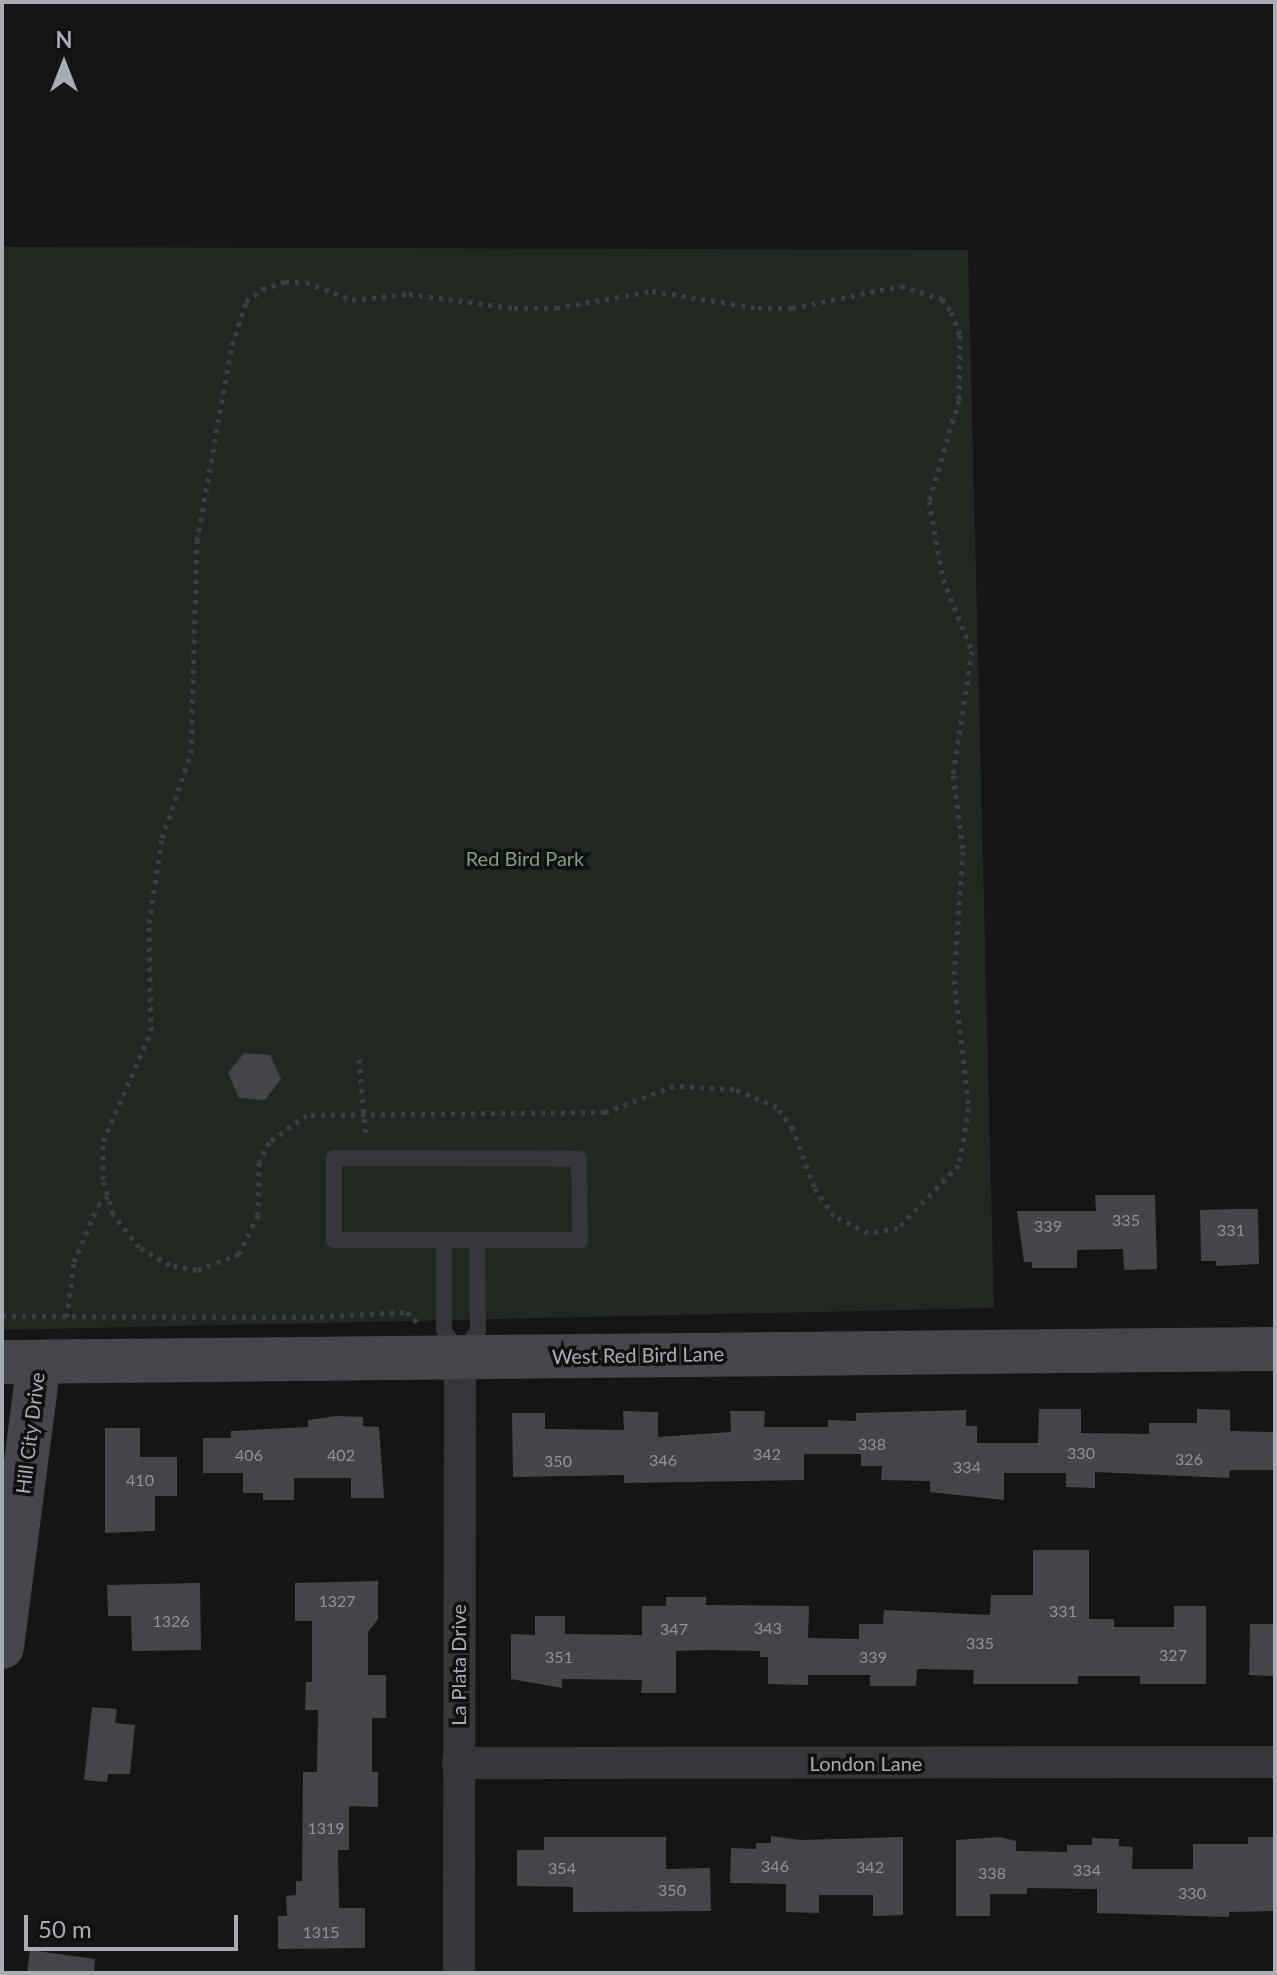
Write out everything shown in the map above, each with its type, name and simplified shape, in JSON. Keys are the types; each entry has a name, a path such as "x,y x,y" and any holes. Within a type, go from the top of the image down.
{"street":[{"name":"West Red Bird Lane","path":"20,1362 1275,1349"},
{"name":"La Plata Drive","path":"459,1973 460,1357"},
{"name":"Hill City Drive","path":"2,1647 20,1362"},
{"name":"London Lane","path":"458,1763 1275,1762"}],"lane":[{"path":"334,1158 579,1159 580,1240 444,1240 334,1240 334,1158"},
{"path":"444,1240 444,1330 460,1357 478,1330 477,1240"}],"path":[{"path":"285,282 306,282 352,300 409,294 514,308 556,308 652,291 758,308 792,308 893,286 942,299 960,335 959,400 929,501 943,579 972,651 953,775 963,851 954,980 969,1108 959,1165 898,1228 868,1233 834,1216 814,1187 793,1129 777,1107 734,1089 674,1086 605,1112 366,1111 307,1115 269,1142 259,1162 258,1215 252,1234 239,1254 219,1264 197,1270 170,1265 139,1247 113,1214 108,1196 103,1141 151,1031 149,923 162,838 191,753 197,541 232,345 246,302 262,289 285,282"},
{"path":"359,1059 366,1111"},
{"path":"67,1317 74,1262 98,1205 108,1196"},
{"path":"2,1316 407,1312 424,1329"}],"green space":[{"name":"Red Bird Park","path":"2,247 968,250 994,1308 2,1330"}],"building":[{"path":"244,1053 270,1055 281,1079 265,1100 239,1098 228,1073"},
{"path":"1095,1195 1155,1195 1157,1269 1124,1270 1123,1249 1077,1250 1077,1268 1032,1268 1032,1262 1024,1262 1017,1211 1096,1211"},
{"path":"1258,1209 1259,1264 1216,1266 1216,1261 1201,1261 1200,1210"},
{"path":"1039,1409 1081,1409 1081,1433 1149,1434 1149,1423 1197,1423 1197,1409 1230,1410 1230,1431 1275,1432 1275,1470 1230,1470 1229,1478 1095,1472 1095,1488 1066,1487 1066,1473 1004,1473 1004,1500 930,1492 930,1481 881,1480 882,1466 861,1466 861,1454 804,1454 804,1480 624,1483 624,1475 513,1477 512,1413 545,1413 545,1429 624,1430 623,1411 658,1412 658,1437 731,1432 730,1411 765,1411 764,1427 828,1427 828,1420 856,1421 856,1413 966,1410 966,1426 977,1426 977,1443 1038,1443"},
{"path":"337,1416 363,1417 363,1426 379,1427 384,1498 351,1498 351,1478 294,1478 294,1500 263,1500 263,1493 243,1493 243,1473 203,1473 203,1438 231,1438 231,1431 308,1427 308,1420"},
{"path":"105,1428 140,1428 140,1457 177,1457 177,1496 155,1496 155,1531 105,1533"},
{"path":"1033,1550 1089,1550 1089,1619 1114,1619 1114,1627 1174,1627 1174,1606 1206,1606 1206,1684 1140,1684 1140,1676 1078,1676 1078,1684 973,1684 974,1670 917,1669 916,1686 870,1686 870,1675 808,1675 808,1685 768,1684 768,1657 760,1657 760,1651 706,1650 676,1651 676,1693 641,1693 642,1680 562,1679 562,1688 511,1679 511,1634 535,1635 535,1616 565,1616 565,1634 642,1635 642,1606 666,1606 666,1597 706,1597 706,1605 809,1606 808,1638 859,1639 859,1624 883,1624 884,1610 990,1615 991,1595 1033,1595"},
{"path":"378,1581 378,1619 368,1632 368,1675 386,1675 386,1718 372,1718 372,1772 378,1772 378,1807 349,1806 349,1850 338,1850 339,1908 365,1908 365,1948 278,1949 278,1916 287,1916 286,1896 296,1895 296,1881 302,1881 303,1772 317,1772 318,1710 305,1710 306,1682 312,1682 312,1621 295,1621 295,1583"},
{"path":"200,1583 201,1650 132,1651 131,1616 108,1616 107,1585"},
{"path":"1250,1624 1275,1624 1275,1676 1249,1675"},
{"path":"92,1707 117,1709 115,1723 135,1725 130,1774 108,1774 107,1782 84,1780"},
{"path":"771,1836 801,1840 903,1837 903,1915 873,1916 873,1895 819,1895 819,1913 786,1912 786,1884 730,1883 731,1848 756,1849 756,1843 771,1843"},
{"path":"544,1837 666,1837 666,1869 710,1868 711,1911 573,1912 573,1887 517,1886 517,1850 544,1850"},
{"path":"1000,1837 1016,1841 1016,1851 1067,1852 1067,1845 1092,1845 1092,1838 1119,1839 1119,1846 1133,1847 1132,1869 1193,1869 1193,1844 1248,1844 1248,1837 1275,1837 1275,1911 1229,1912 1229,1917 1097,1913 1097,1889 1027,1888 1027,1894 990,1894 990,1916 956,1916 956,1840"},
{"path":"30,1950 95,1959 94,1973 27,1973"}]}
